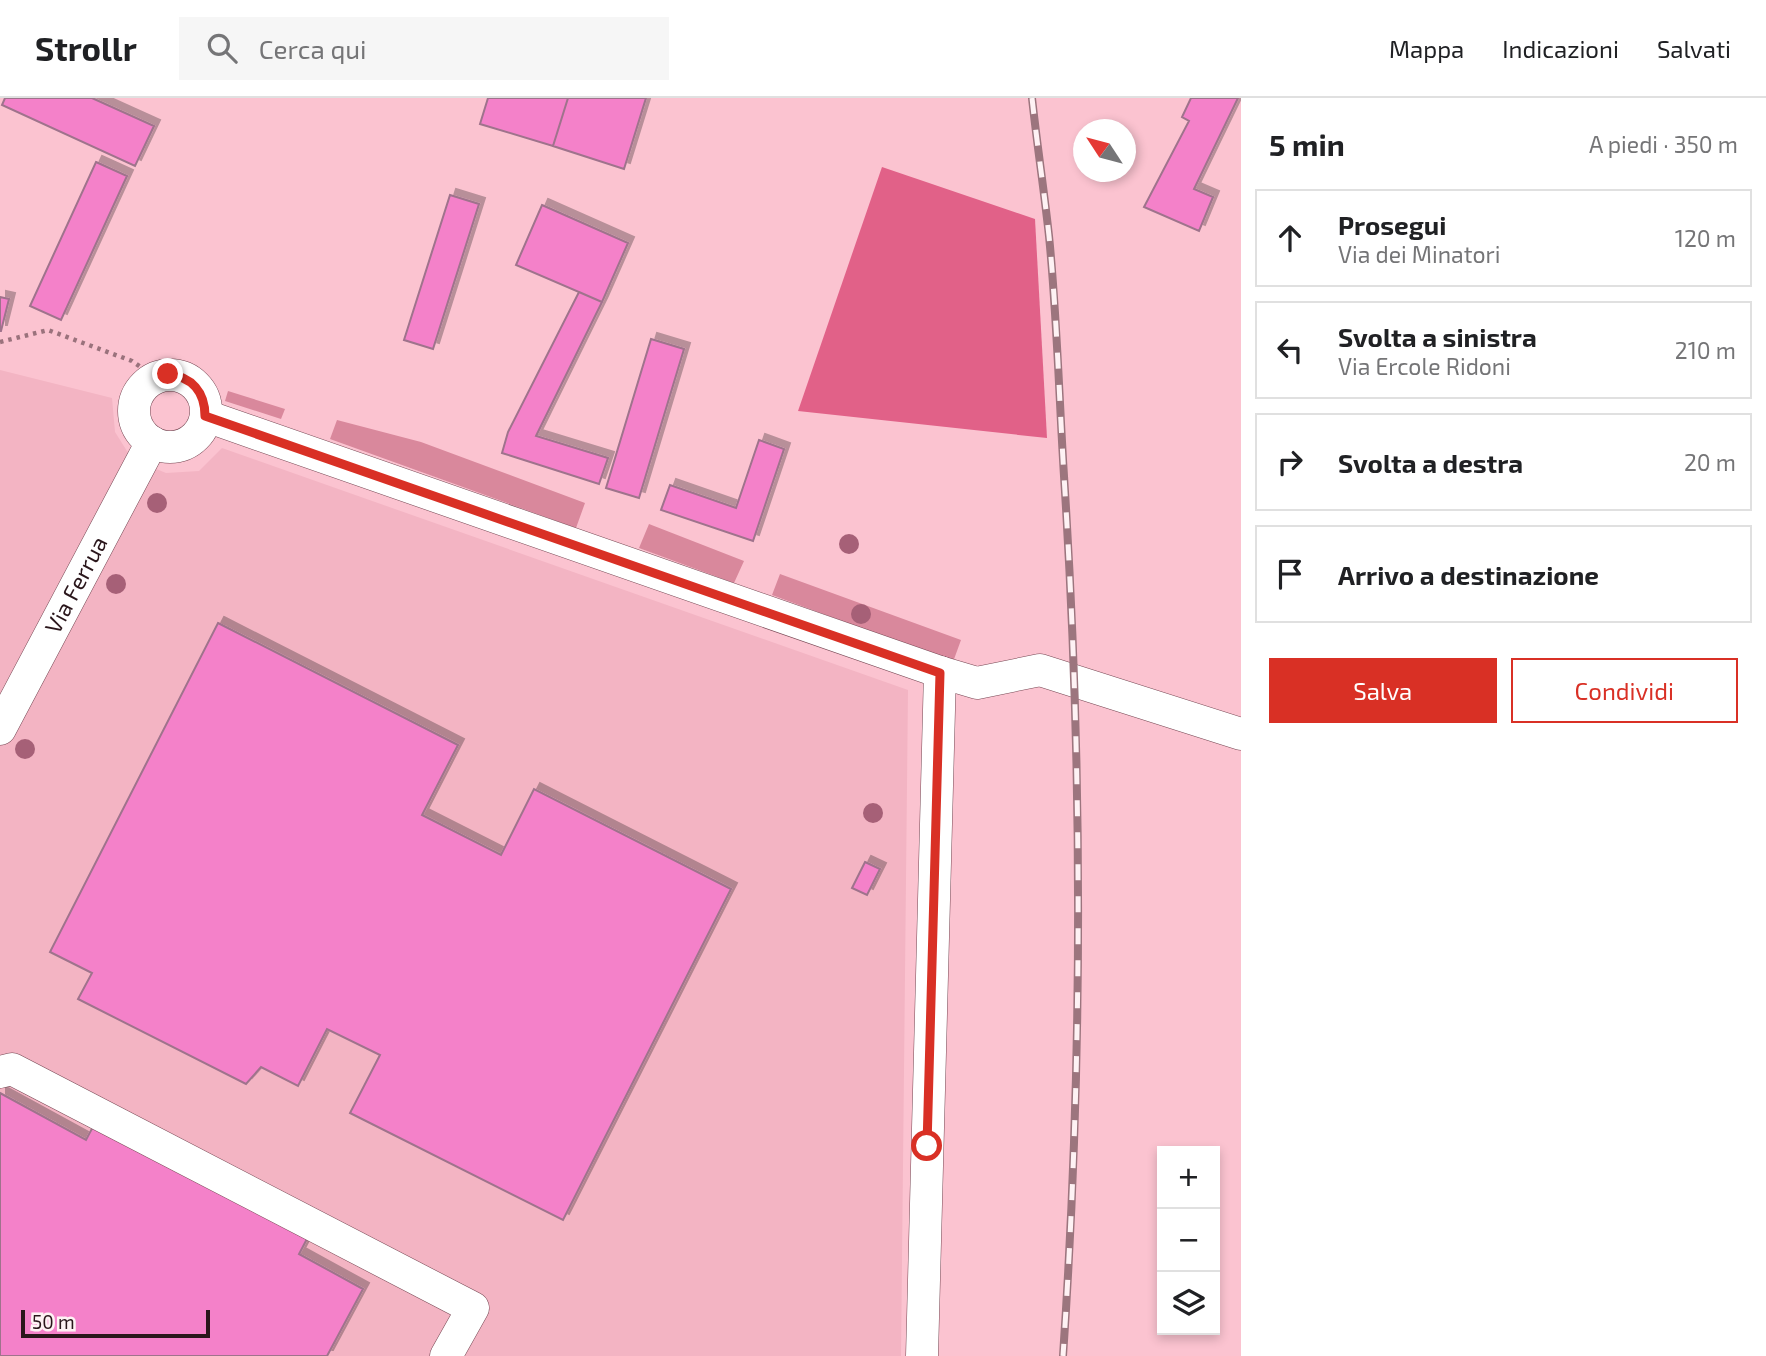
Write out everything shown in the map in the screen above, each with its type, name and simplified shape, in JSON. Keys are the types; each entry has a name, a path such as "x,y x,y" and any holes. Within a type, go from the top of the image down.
{"street":[{"path":"177,375 196,386 205,405 205,416 202,427 186,443 174,447 152,443 143,435 134,415 138,392 155,377 177,375"},
{"path":"205,416 940,673 976,683 1040,670 1181,712 1241,734"},
{"name":"Via Ferrua","path":"0,729 152,443"},
{"path":"922,1356 940,673"},
{"path":"0,1072 12,1069 473,1308 446,1356"}],"path":[{"path":"0,342 48,330 132,361 155,377"}],"shaded area":[{"path":"882,167 1035,219 1047,438 798,411"},
{"path":"0,370 112,398 115,432 132,459 166,473 199,471 222,448 908,690 901,1356 0,1356"},
{"path":"228,391 285,409 281,419 225,401"},
{"path":"337,420 421,442 585,503 576,528 330,439"},
{"path":"649,524 744,561 734,583 639,548"},
{"path":"780,574 961,640 953,662 772,595"}],"building":[{"path":"5,98 92,98 154,126 135,166 2,105"},
{"path":"488,98 568,98 553,146 480,124"},
{"path":"568,98 646,98 624,169 553,146"},
{"path":"1191,98 1238,98 1194,189 1213,197 1199,231 1144,207 1189,121 1182,117"},
{"path":"96,162 127,176 61,320 30,306"},
{"path":"450,195 479,204 433,349 404,340"},
{"path":"542,205 628,243 602,302 516,265"},
{"path":"579,292 602,302 536,436 608,458 599,484 502,453 508,432"},
{"path":"0,297 9,299 1,331 0,331"},
{"path":"651,339 684,349 639,498 606,488"},
{"path":"759,440 784,449 753,541 661,510 670,485 736,508"},
{"path":"218,623 458,745 422,815 501,855 534,789 731,889 563,1220 350,1113 380,1055 327,1029 298,1086 261,1067 246,1084 78,999 92,973 50,952"},
{"path":"865,862 880,869 867,895 852,888"},
{"path":"0,1093 86,1140 96,1121 309,1235 299,1254 363,1289 327,1356 0,1356"}],"railway":[{"path":"1032,98 1054,296 1075,696 1077,1026 1070,1246 1063,1356"}],"route":[{"path":"168,374 186,378 196,386 205,405 205,416 940,673 927,1146"}]}
